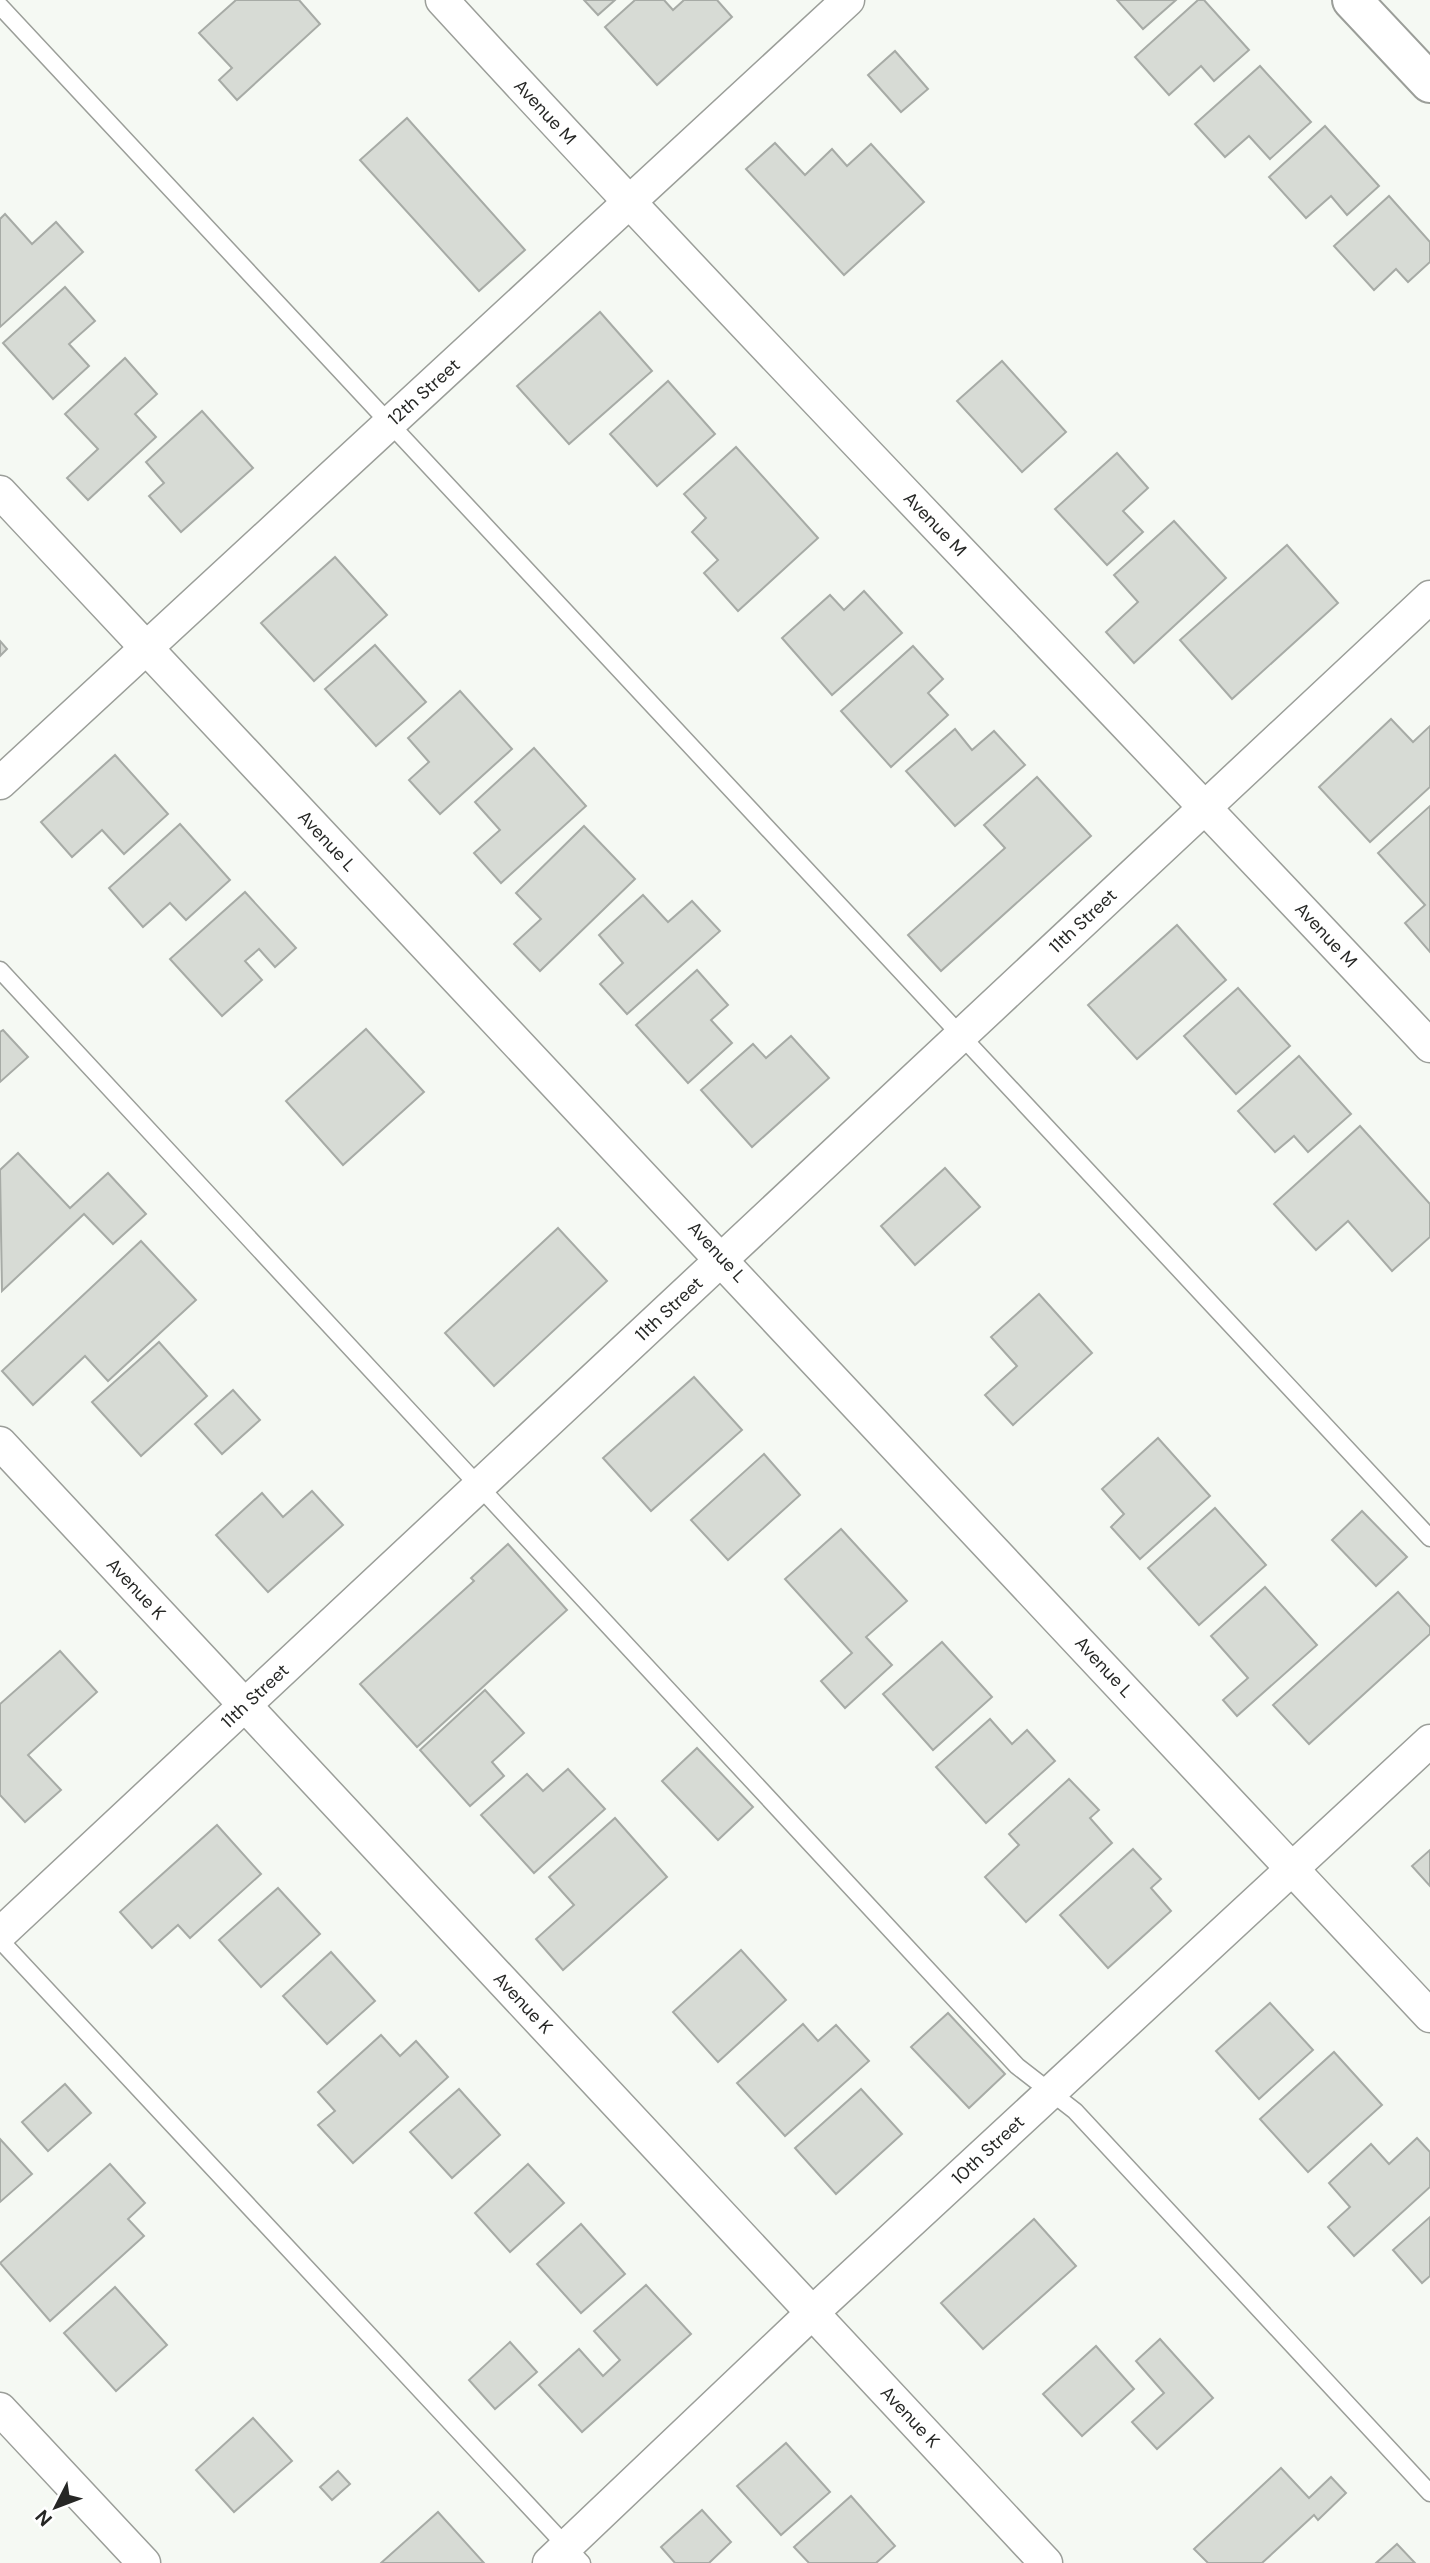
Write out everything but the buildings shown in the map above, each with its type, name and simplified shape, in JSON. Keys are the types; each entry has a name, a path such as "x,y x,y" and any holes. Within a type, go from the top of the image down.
{"street":[{"name":"Avenue M","path":"442,0 629,204 1206,807 1430,1046"},
{"name":"12th Street","path":"0,783 848,0"},
{"path":"1352,0 1430,83"},
{"name":"Avenue L","path":"0,492 144,648 723,1259 1430,2016"},
{"name":"11th Street","path":"0,1934 1430,597"},
{"name":"Avenue K","path":"0,1443 1046,2563"},
{"name":"10th Street","path":"566,2558 812,2313 1430,1741"},
{"path":"0,2409 144,2563"}],"lane":[{"path":"0,6 1430,1538"},
{"path":"0,970 1017,2066 1084,2121 1430,2493"},
{"path":"0,1940 566,2558"}]}
